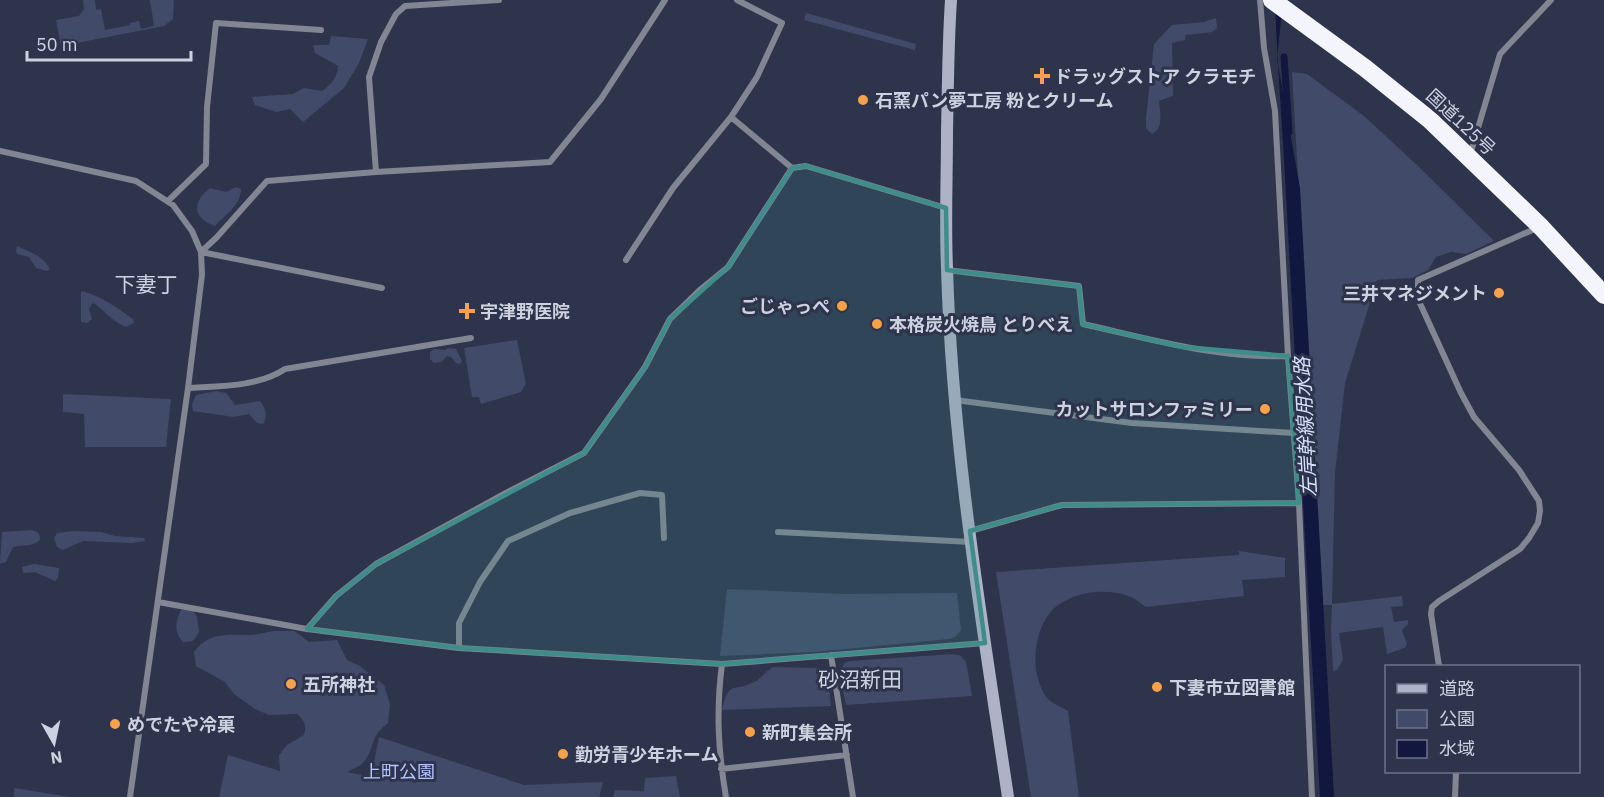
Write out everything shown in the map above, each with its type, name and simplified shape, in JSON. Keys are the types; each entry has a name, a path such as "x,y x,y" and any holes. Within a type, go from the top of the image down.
{"highway":[{"name":"国道125号","path":"1272,0 1358,63 1430,120 1541,227 1604,295"}],"street":[{"path":"376,172 369,77 381,42 396,14 405,6 499,0"},
{"path":"201,252 267,181 550,162 601,99 665,0"},
{"path":"626,260 673,188 731,117 757,77 783,23 737,0"},
{"path":"951,0 946,208 947,270 955,400 970,536 1008,797"},
{"path":"1260,0 1264,48 1275,111 1287,356 1299,503 1312,797"},
{"path":"1469,159 1500,54 1551,0"},
{"path":"168,201 206,164 207,107 216,22 321,30"},
{"path":"731,117 792,168 806,166 946,208"},
{"path":"0,151 136,181 168,201 186,221 201,252 202,275 188,388 130,797"},
{"path":"307,629 336,596 376,564 584,453 645,367 670,319 728,267 792,168"},
{"path":"1439,665 1432,608 1438,601 1520,549 1538,523 1540,511 1539,501 1519,470 1474,417 1461,393 1418,300 1418,280 1541,227"},
{"path":"201,252 382,288"},
{"path":"947,270 1079,286 1083,324 1183,347 1262,357 1287,356"},
{"path":"188,388 271,379 285,369 471,338"},
{"path":"955,400 1132,423 1293,433"},
{"path":"459,648 459,623 480,582 508,542 570,513 640,493 662,495 664,538"},
{"path":"778,532 970,536 1062,505 1299,503"},
{"path":"158,602 307,629 459,648 722,664 985,642"},
{"path":"831,655 853,797"},
{"path":"722,664 717,736 726,797"},
{"path":"721,769 847,755"},
{"path":"1455,797 1456,773"}],"highlighted area":[{"path":"806,166 946,208 947,270 1079,286 1083,324 1183,347 1288,356 1299,503 1062,505 970,531 985,643 722,664 459,648 307,629 336,596 376,564 584,453 645,367 670,319 728,267 792,168"}],"green space":[{"path":"83,0 95,0 96,10 101,9 105,30 139,21 141,29 154,26 150,0 174,0 173,19 164,26 61,46 56,20 79,16 84,9"},
{"path":"806,13 916,44 915,50 804,20"},
{"path":"1216,18 1217,28 1212,32 1186,35 1185,40 1172,43 1173,96 1159,101 1160,124 1152,134 1146,128 1146,118 1154,44 1172,25 1204,22"},
{"path":"331,36 368,39 359,63 344,88 303,122 290,109 276,112 255,105 252,97 293,94 304,88 322,91 329,86 338,66 315,53 313,45 329,45"},
{"path":"1292,72 1307,74 1364,116 1494,241 1466,254 1451,252 1436,257 1428,270 1412,278 1377,280 1345,383 1335,473 1332,604 1402,596 1403,606 1391,607 1394,622 1408,620 1408,624 1402,630 1407,644 1405,648 1387,654 1383,627 1339,633 1343,660 1337,670 1333,671 1332,605 1323,605"},
{"path":"236,187 241,189 238,200 215,226 202,219 197,209 204,193 210,188 226,192"},
{"path":"17,246 40,258 50,269 47,271 36,268 29,257 17,254"},
{"path":"81,291 108,302 133,319 134,323 126,327 121,325 93,303 89,309 92,319 87,323 81,322"},
{"path":"517,340 526,384 521,392 481,404 479,397 472,397 464,348"},
{"path":"434,349 456,349 462,361 460,364 447,356 441,362 434,363 430,359 430,352"},
{"path":"216,391 226,393 235,405 260,401 266,412 263,424 257,423 249,414 234,417 193,411 192,404 196,395"},
{"path":"63,394 171,399 166,447 85,447 84,414 63,412"},
{"path":"31,530 38,533 40,540 30,545 13,547 6,562 0,564 2,532"},
{"path":"101,532 115,536 144,538 145,541 132,543 83,541 63,550 57,547 54,538 57,533"},
{"path":"1239,551 1285,558 1285,577 1242,580 1244,596 1146,607 1133,598 1121,594 1097,592 1085,594 1063,602 1047,617 1036,650 1036,670 1040,685 1048,699 1068,711 1079,797 1031,797 996,572 1239,555"},
{"path":"34,564 59,568 58,578 55,581 35,572 23,573 22,567"},
{"path":"727,589 844,594 957,593 961,630 955,637 949,639 814,652 720,656"},
{"path":"181,610 193,610 197,617 199,632 193,641 183,642 178,635 177,623"},
{"name":"上町公園","path":"274,631 294,631 309,642 337,640 347,660 360,666 384,685 390,704 388,723 377,733 370,753 363,763 347,772 371,777 379,737 524,785 603,782 599,797 219,797 228,755 280,771 279,755 287,745 304,735 305,726 297,714 269,715 255,709 234,694 225,682 196,666 194,652 206,641 219,636 253,635"},
{"path":"953,654 961,656 966,662 972,696 846,705 841,678 844,663"},
{"path":"773,667 820,668 827,671 831,706 722,710 730,690 757,681"},
{"path":"676,776 680,797 613,797 615,790 644,791 645,778"},
{"path":"14,788 21,789 70,797 14,797"}],"water":[{"path":"1275,0 1283,0 1277,54 1276,24"},
{"path":"1278,65 1300,188 1334,797 1320,797"}],"waterway":[{"name":"左岸幹線用水路","path":"1284,57 1289,132"}],"place":[{"name":"ドラッグストア クラモチ","path":"1042,76"},
{"name":"石窯パン夢工房 粉とクリーム","path":"863,100"},
{"name":"三井マネジメント","path":"1499,293"},
{"name":"ごじゃっぺ","path":"842,306"},
{"name":"宇津野医院","path":"467,311"},
{"name":"本格炭火焼鳥 とりべえ","path":"877,324"},
{"name":"カットサロンファミリー","path":"1265,409"},
{"name":"五所神社","path":"291,684"},
{"name":"下妻市立図書館","path":"1157,687"},
{"name":"めでたや冷菓","path":"115,724"},
{"name":"新町集会所","path":"750,732"},
{"name":"勤労青少年ホーム","path":"563,754"}],"district":[{"name":"下妻丁","path":"146,284"},
{"name":"砂沼新田","path":"860,679"}]}
